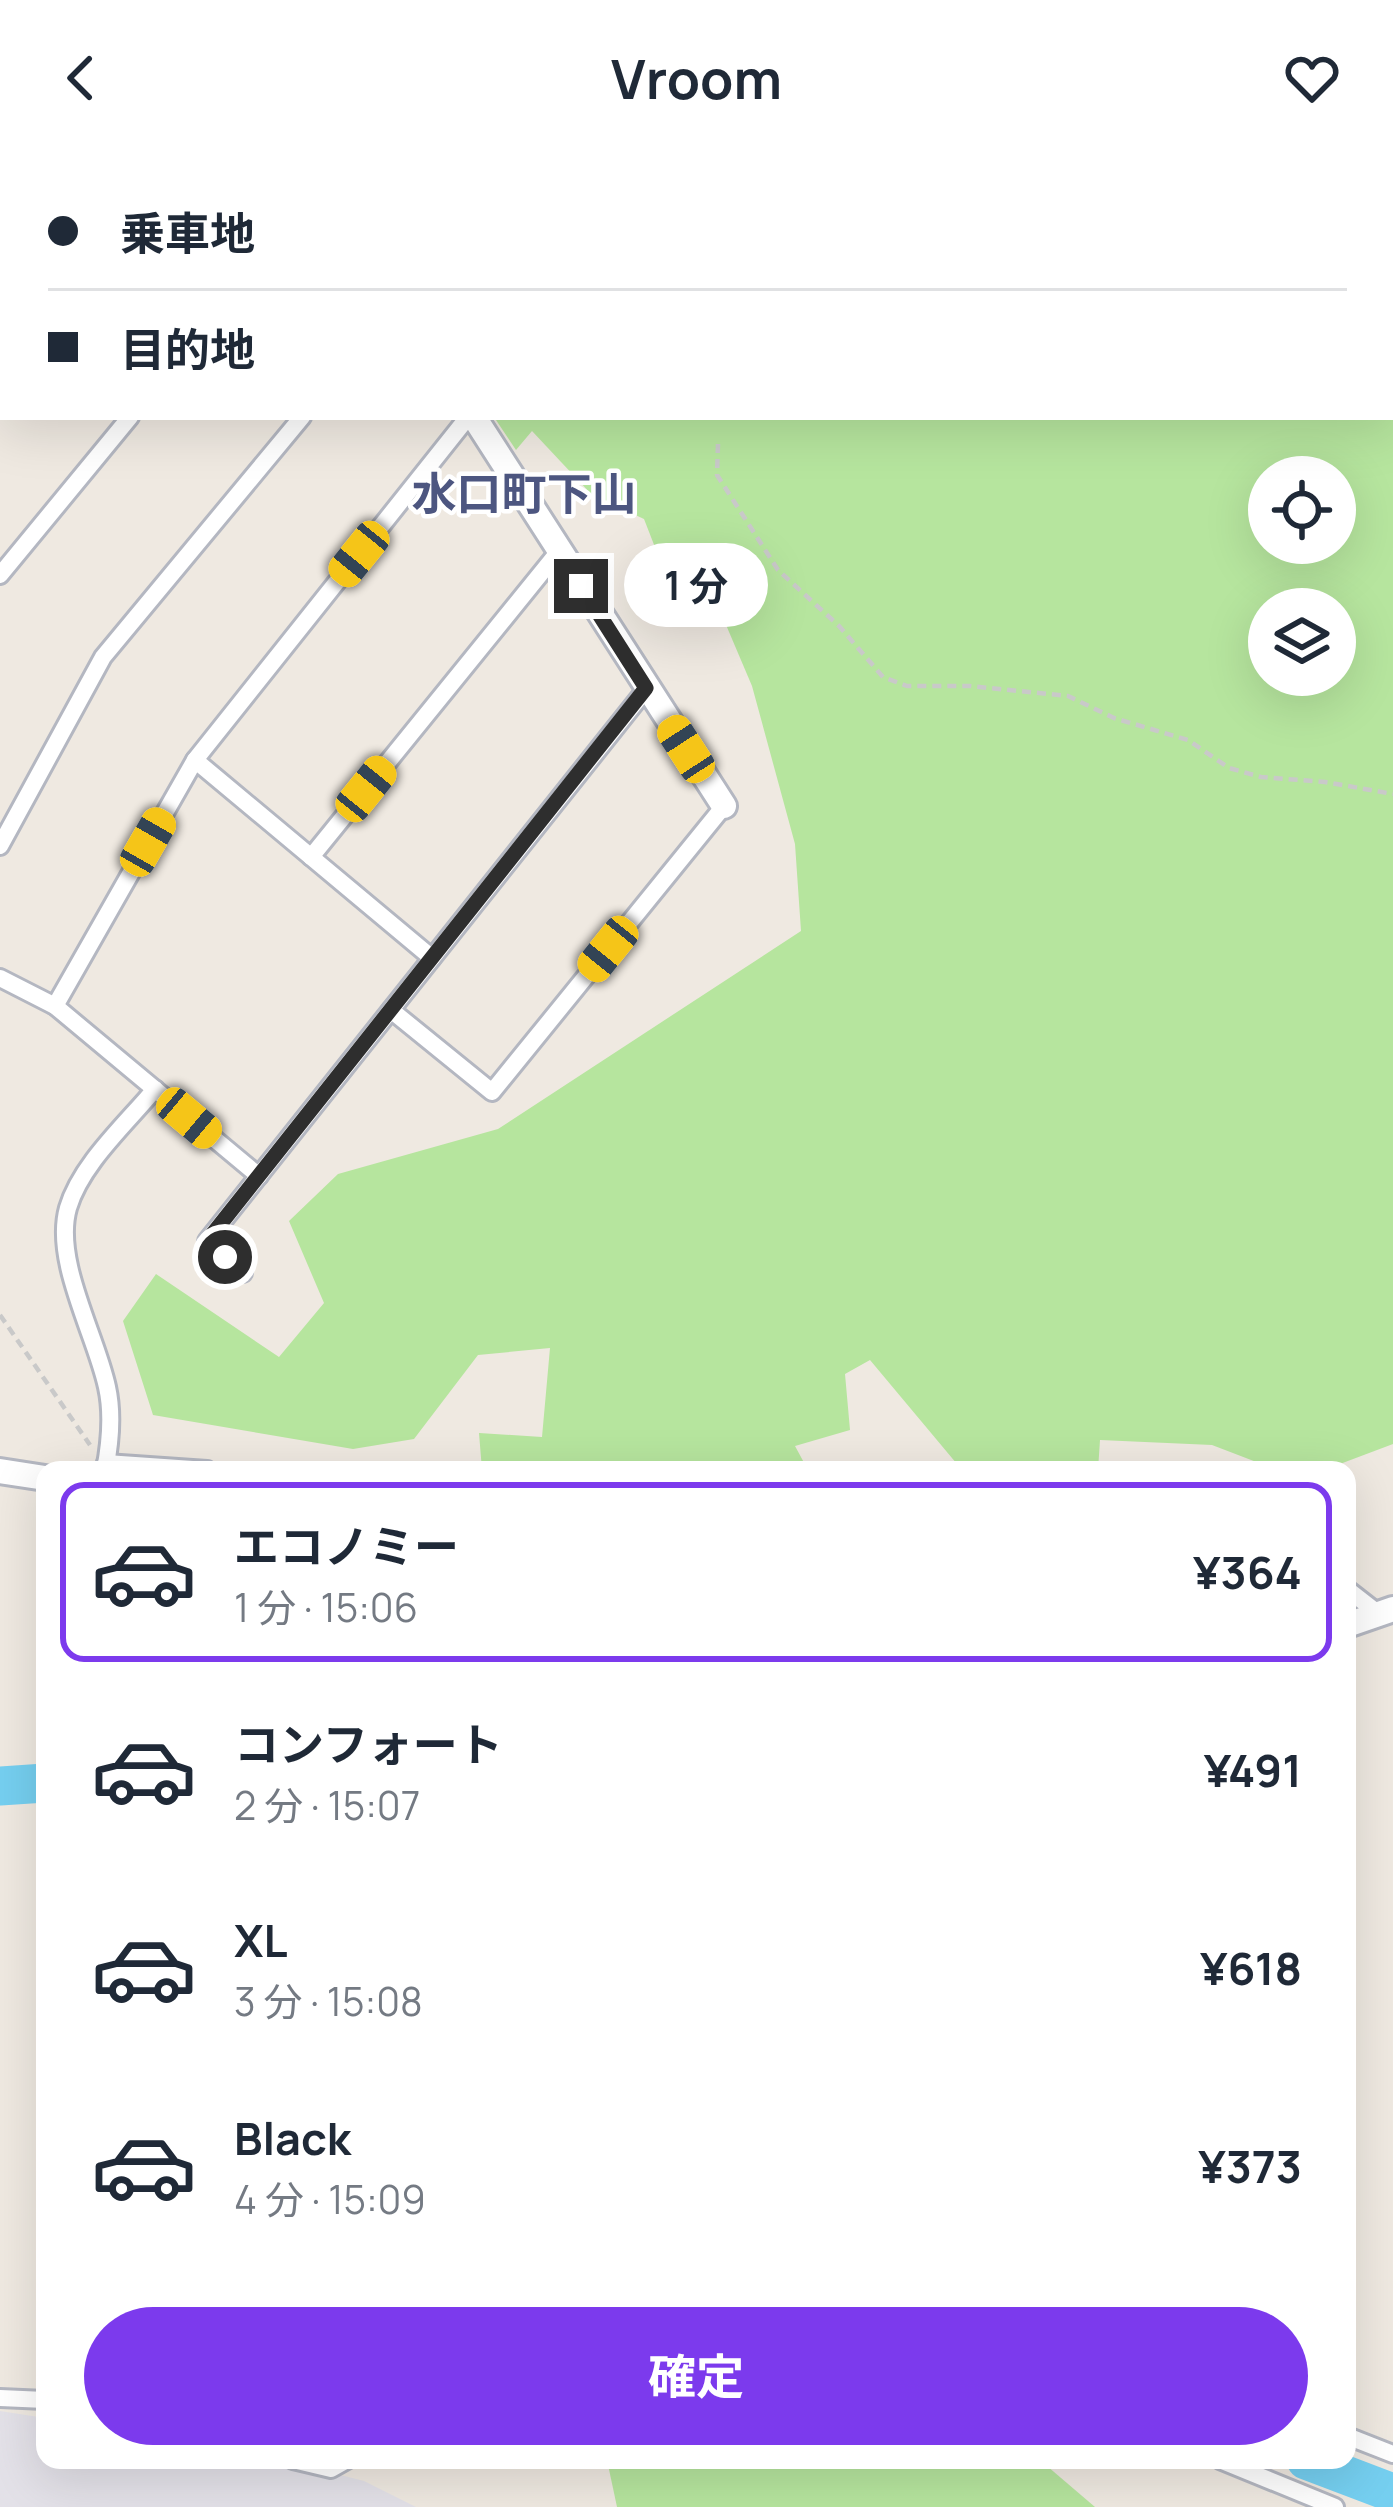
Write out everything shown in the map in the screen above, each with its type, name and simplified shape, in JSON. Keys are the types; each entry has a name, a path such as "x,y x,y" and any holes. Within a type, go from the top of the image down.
{"street":[{"path":"0,575 128,420"},
{"path":"0,846 103,657 300,420"},
{"path":"55,1006 195,760 469,420"},
{"path":"391,1010 492,1092 724,806 473,420"},
{"path":"311,857 559,551"},
{"path":"243,1273 207,1241 646,688"},
{"path":"195,760 432,958"},
{"path":"0,977 55,1006 259,1176"},
{"path":"105,1461 108,1390 65,1249 68,1209 87,1172 154,1089"},
{"path":"0,1471 36,1477"},
{"path":"1356,1594 1386,1612"},
{"path":"1356,1622 1386,1612"},
{"path":"0,2398 36,2400"},
{"path":"1356,2440 1393,2454"},
{"path":"1242,2469 1335,2507"}],"path":[{"path":"718,444 717,475 778,570 839,626 884,677 908,686 970,686 1068,696 1114,718 1188,740 1229,768 1261,778 1325,782 1393,794"},
{"path":"0,1315 102,1461"}],"shaded area":[{"path":"0,2411 36,2417 36,2469 317,2469 364,2481 416,2507 0,2507"}],"green space":[{"path":"496,420 1393,420 1393,1444 1348,1461 1254,1461 1212,1445 1100,1440 1099,1461 954,1461 870,1360 845,1374 850,1430 795,1446 803,1461 481,1461 479,1433 542,1437 550,1348 478,1355 414,1439 353,1449 153,1415 123,1321 156,1274 279,1357 324,1303 289,1221 338,1174 498,1129 801,931 795,844 752,686 718,606 679,609 644,519 592,495 532,431 516,450"},
{"path":"609,2469 1051,2469 1095,2507 617,2507"}],"waterway":[{"path":"0,1786 36,1784"},
{"path":"1330,2469 1393,2493"}],"district":[{"name":"水口町下山","path":"524,494"}],"route":[{"path":"225,1257 207,1241 646,688 581,586"}]}
